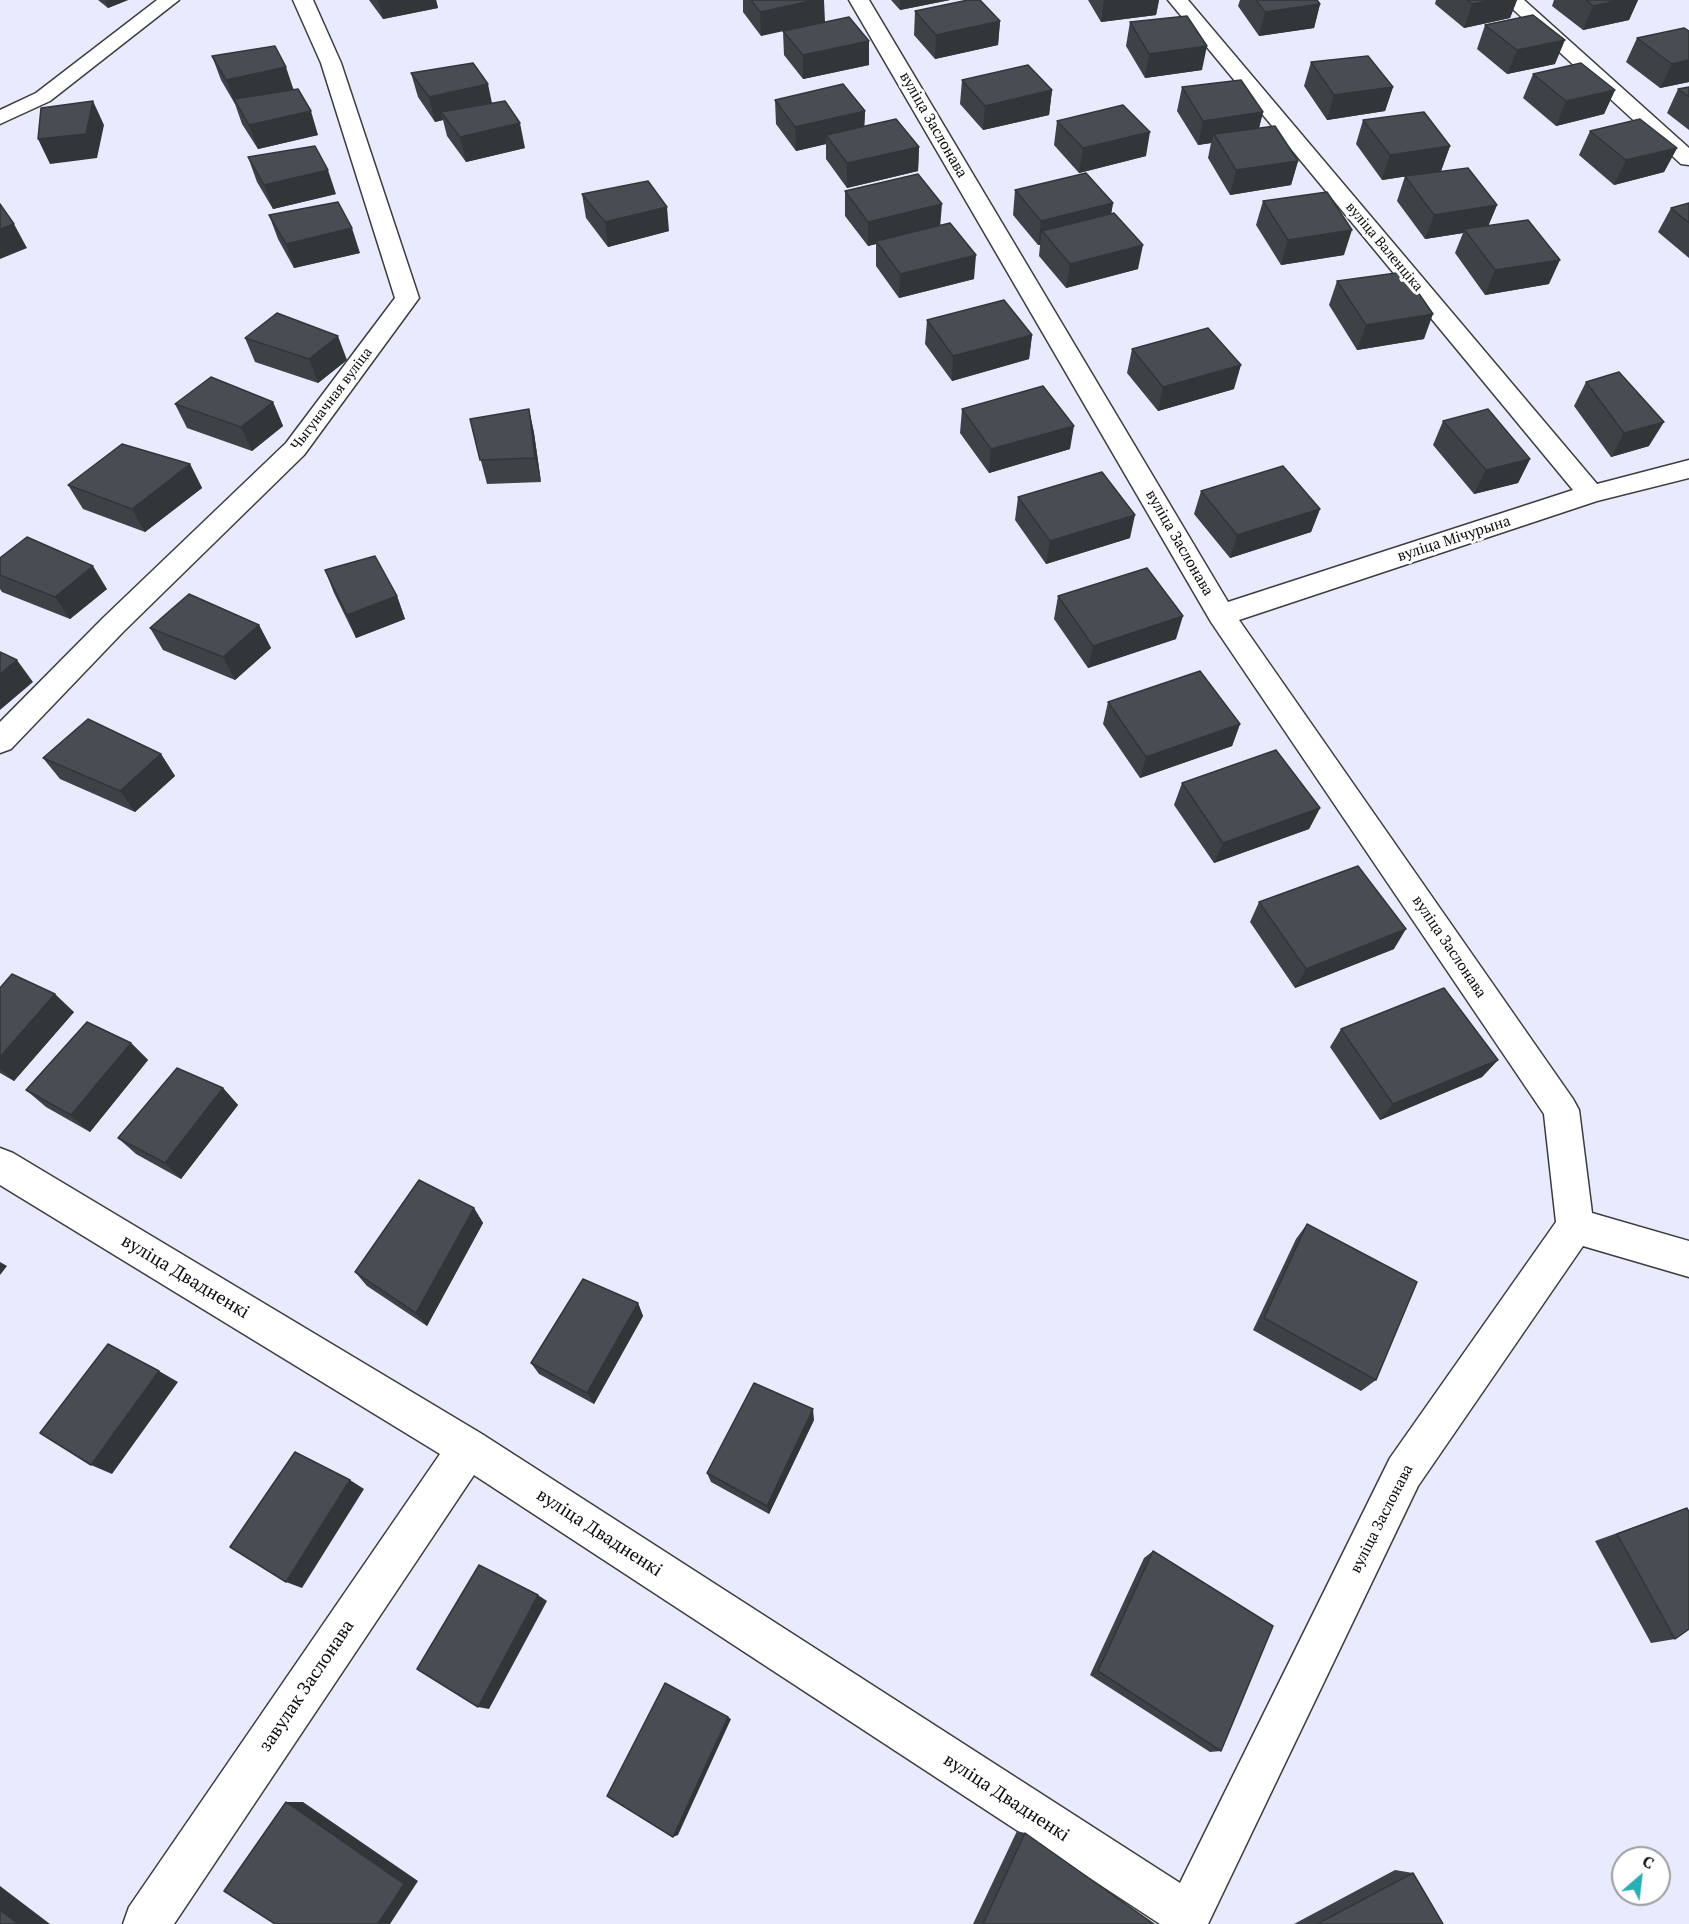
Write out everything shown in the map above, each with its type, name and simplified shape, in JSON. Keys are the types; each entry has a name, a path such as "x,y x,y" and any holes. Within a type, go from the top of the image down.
{"street":[{"path":"0,118 43,97 170,0"},
{"name":"Чыгуначная вуліца","path":"0,741 113,625 295,449 407,298 331,63 303,0"},
{"name":"вуліца Заслонава","path":"859,0 1221,615 1561,1110 1575,1226 1404,1472 1186,1920"},
{"name":"вуліца Валенціка","path":"1178,0 1591,494"},
{"path":"1513,0 1689,159"},
{"name":"вуліца Мічурына","path":"1221,615 1591,494 1689,469"},
{"name":"вуліца Двадненкі","path":"0,1165 468,1448 1186,1920"},
{"path":"1575,1226 1689,1259"},
{"name":"завулак Заслонава","path":"146,1924 468,1448"}],"building":[{"path":"751,0 815,0 760,12"},
{"path":"968,0 980,0 1000,21 936,35 915,11"},
{"path":"1256,0 1317,0 1320,4 1265,12"},
{"path":"1467,0 1492,0 1472,4"},
{"path":"1586,0 1620,0 1593,6"},
{"path":"1533,15 1565,40 1517,50 1485,25"},
{"path":"1187,16 1207,46 1149,54 1130,22"},
{"path":"849,17 869,41 803,55 783,31"},
{"path":"1684,28 1689,31 1689,60 1672,64 1637,38"},
{"path":"275,46 286,67 226,80 212,56"},
{"path":"1368,56 1393,87 1334,95 1311,62"},
{"path":"473,63 488,84 429,97 411,73"},
{"path":"1581,63 1615,90 1566,101 1533,74"},
{"path":"1028,65 1052,90 985,106 962,80"},
{"path":"1241,80 1263,112 1203,121 1182,87"},
{"path":"843,84 865,111 795,127 775,100"},
{"path":"1689,87 1689,97 1678,89"},
{"path":"298,89 311,111 249,125 234,99"},
{"path":"93,101 86,134 38,139 41,108"},
{"path":"505,101 520,123 460,137 441,112"},
{"path":"1123,105 1150,132 1083,148 1057,121"},
{"path":"1424,112 1450,146 1390,155 1363,120"},
{"path":"896,119 919,147 847,163 826,135"},
{"path":"1640,119 1677,148 1626,160 1590,131"},
{"path":"1275,126 1298,161 1236,170 1214,134"},
{"path":"315,146 328,170 264,185 248,157"},
{"path":"1468,168 1497,205 1434,215 1405,176"},
{"path":"1086,173 1113,203 1041,221 1015,190"},
{"path":"918,174 942,204 868,222 845,191"},
{"path":"648,181 667,207 605,222 582,194"},
{"path":"1327,192 1352,230 1288,240 1263,201"},
{"path":"338,202 352,228 286,244 269,215"},
{"path":"1689,203 1689,223 1671,208"},
{"path":"0,204 14,224 0,229"},
{"path":"1114,213 1143,245 1070,264 1042,231"},
{"path":"1528,220 1560,260 1495,270 1464,229"},
{"path":"950,223 976,255 900,274 876,241"},
{"path":"1404,272 1433,314 1366,325 1337,281"},
{"path":"1004,300 1032,335 953,356 927,320"},
{"path":"277,313 338,336 309,359 245,338"},
{"path":"1208,328 1241,365 1163,387 1132,349"},
{"path":"1619,372 1664,422 1624,433 1586,382"},
{"path":"211,377 273,402 241,427 175,404"},
{"path":"1043,386 1074,426 991,449 962,409"},
{"path":"529,409 535,458 480,460 470,419"},
{"path":"1488,409 1530,459 1486,470 1443,421"},
{"path":"122,444 190,464 132,509 68,485"},
{"path":"1283,466 1320,509 1237,535 1201,491"},
{"path":"1102,472 1135,515 1050,541 1018,497"},
{"path":"27,537 93,566 55,597 0,575 0,558"},
{"path":"375,556 397,596 347,615 325,570"},
{"path":"1147,568 1183,616 1093,646 1058,596"},
{"path":"189,594 259,625 223,657 150,628"},
{"path":"0,652 17,660 0,674"},
{"path":"1200,671 1240,724 1146,757 1108,702"},
{"path":"88,719 161,754 120,791 43,758"},
{"path":"1276,750 1320,808 1223,843 1182,783"},
{"path":"1358,866 1406,929 1306,969 1259,902"},
{"path":"12,974 55,994 0,1057 0,988"},
{"path":"1444,988 1498,1060 1393,1104 1341,1029"},
{"path":"87,1022 131,1043 71,1115 26,1090"},
{"path":"177,1068 223,1088 165,1163 118,1138"},
{"path":"419,1180 474,1208 416,1313 355,1272"},
{"path":"1307,1224 1417,1282 1376,1380 1264,1318"},
{"path":"583,1279 638,1303 587,1393 531,1363"},
{"path":"108,1344 159,1371 91,1465 40,1433"},
{"path":"754,1383 813,1409 767,1506 707,1473"},
{"path":"295,1452 350,1480 286,1582 230,1547"},
{"path":"1687,1508 1689,1512 1689,1629 1675,1639 1617,1534"},
{"path":"1153,1551 1273,1626 1221,1751 1098,1671"},
{"path":"479,1565 538,1595 478,1707 417,1669"},
{"path":"665,1683 728,1717 673,1837 607,1796"},
{"path":"286,1802 404,1884 378,1924 275,1924 224,1891"},
{"path":"1025,1833 1154,1924 983,1924"},
{"path":"1413,1873 1443,1924 1317,1924"},
{"path":"0,1910 18,1924 0,1924"}]}
